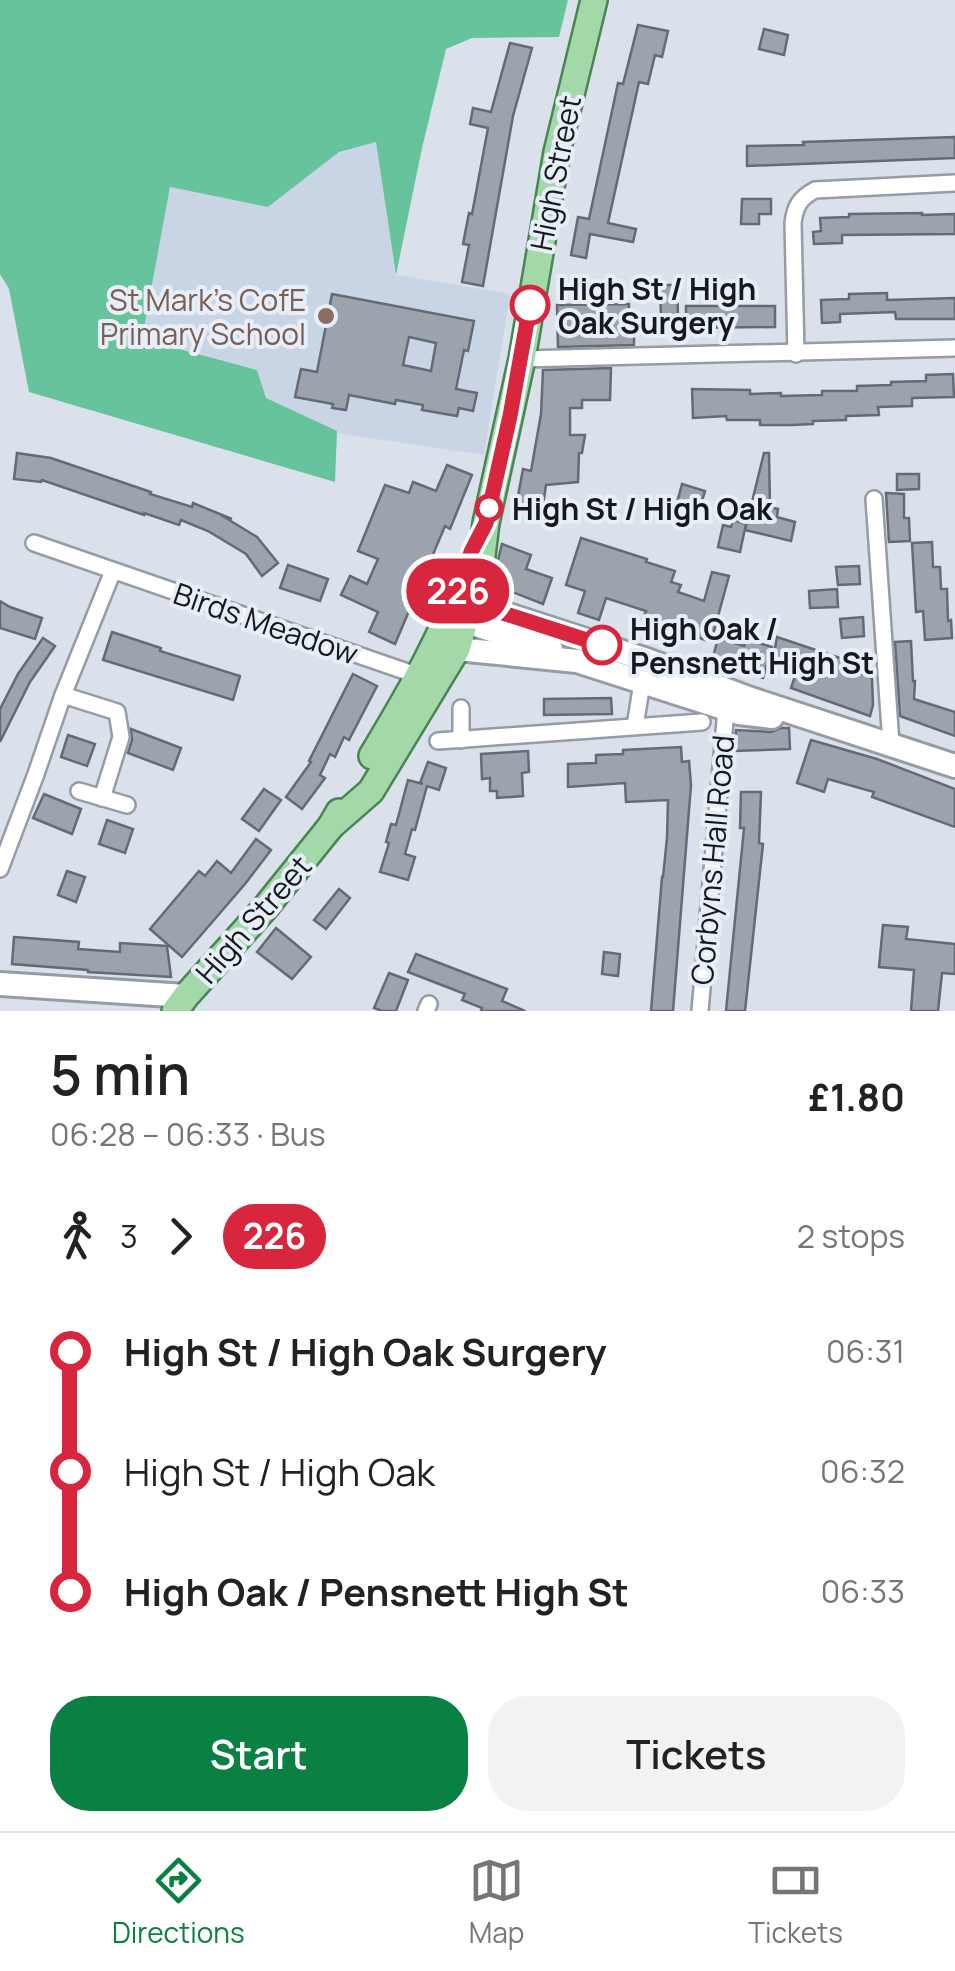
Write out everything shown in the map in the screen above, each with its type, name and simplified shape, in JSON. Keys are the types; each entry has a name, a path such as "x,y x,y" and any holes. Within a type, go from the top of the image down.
{"main road":[{"name":"High Street","path":"331,826 371,792 457,648 471,552 486,523 522,359 557,152 592,8"},
{"name":"High Street","path":"181,1004 331,826 461,607"},
{"path":"461,607 645,672 955,766"},
{"path":"461,607 577,661"},
{"path":"457,648 645,672"},
{"path":"0,984 181,1004"}],"street":[{"path":"796,354 794,210 799,201 816,190 955,183"},
{"path":"522,359 955,348"},
{"path":"874,500 891,744"},
{"name":"Birds Meadow","path":"34,543 419,676"},
{"path":"0,869 113,571"},
{"path":"635,726 645,672"},
{"path":"63,696 117,712 121,736 102,798"},
{"name":"Corbyns Hall Road","path":"700,1011 735,700"},
{"path":"460,708 461,740"},
{"path":"438,741 702,722"},
{"path":"79,791 128,805"}],"shaded area":[{"name":"St Mark's CofE Primary School","path":"376,142 396,275 510,294 484,455 342,434 142,339 170,187 268,207 339,152"}],"green space":[{"path":"0,0 568,0 559,37 472,38 446,49 396,275 376,142 339,152 268,207 170,187 142,339 257,370 266,398 337,431 335,482 29,392 9,289 0,274"}],"building":[{"path":"638,25 668,31 662,57 655,55 648,84 639,82 608,223 636,229 633,242 590,234 586,258 571,255 578,217 589,219 618,83 623,84"},
{"path":"764,29 788,35 784,55 759,49"},
{"path":"510,43 532,48 513,116 483,286 462,282 469,245 463,244 488,128 470,124 473,108 491,112"},
{"path":"955,137 955,158 747,166 747,146"},
{"path":"742,199 771,199 771,214 759,214 759,224 741,224"},
{"path":"955,214 955,234 842,235 842,243 814,244 813,232 821,231 820,218"},
{"path":"660,285 677,285 678,316 661,317"},
{"path":"887,293 887,300 955,298 955,319 896,319 895,312 840,314 840,322 822,323 821,300 849,299 849,294"},
{"path":"332,294 474,321 456,389 477,393 473,411 459,408 457,416 422,410 423,405 349,395 346,410 295,397 301,369 317,372","holes":["409,337 436,343 431,371 403,365"]},
{"path":"629,304 634,345 558,347 557,305"},
{"path":"686,306 775,306 775,327 686,328"},
{"path":"611,368 610,400 582,400 582,408 570,408 570,435 585,435 579,453 578,482 546,485 542,512 515,512 523,469 531,471 541,414 543,370"},
{"path":"953,374 954,397 912,398 912,406 878,407 879,415 792,425 760,425 760,420 727,420 726,416 693,418 692,389 822,395 822,391 857,391 857,386 926,381 926,375"},
{"path":"17,453 51,458 150,494 192,507 193,503 232,519 221,515 257,537 278,563 262,576 246,554 181,520 179,525 144,515 42,480 14,479"},
{"path":"764,453 769,453 770,507 778,509 777,517 795,522 791,541 745,530"},
{"path":"447,465 472,475 450,529 445,526 395,644 369,632 378,612 341,595 350,576 367,584 378,559 358,551 385,485 409,493 413,482 436,491"},
{"path":"897,474 919,474 919,489 897,490"},
{"path":"682,484 705,491 696,521 674,514"},
{"path":"886,493 904,494 904,518 909,518 910,541 889,542"},
{"path":"733,520 746,524 740,552 718,547 723,525 731,527"},
{"path":"581,538 675,571 671,582 681,585 678,592 704,601 712,572 729,576 711,642 643,619 646,611 606,598 599,620 578,613 585,591 566,585"},
{"path":"932,542 933,567 940,567 941,589 947,589 952,638 925,640 923,611 916,612 912,543"},
{"path":"502,544 531,555 526,569 552,578 543,604 492,584"},
{"path":"288,565 328,579 320,601 280,588"},
{"path":"859,566 860,584 838,585 836,567"},
{"path":"837,589 838,607 810,608 809,591"},
{"path":"0,601 42,618 35,639 0,628"},
{"path":"863,617 864,636 842,638 840,619"},
{"path":"112,632 240,676 233,700 103,660"},
{"path":"777,637 846,660 844,667 872,678 870,716 791,688 799,664 773,659"},
{"path":"43,638 55,646 30,682 0,742 0,709"},
{"path":"718,638 744,646 746,639 772,647 763,678 712,661"},
{"path":"911,641 914,699 955,712 955,736 900,716 895,642"},
{"path":"353,674 377,686 349,740 344,737 335,757 330,754 320,775 325,778 302,809 286,797 311,762"},
{"path":"611,698 612,714 544,715 544,699"},
{"path":"789,728 790,749 734,751 736,730 771,732"},
{"path":"131,729 181,748 173,770 128,753"},
{"path":"68,735 95,744 87,766 61,757"},
{"path":"811,740 877,759 955,789 955,827 872,797 874,792 828,779 824,792 797,783"},
{"path":"681,747 682,762 689,761 691,785 673,1011 651,1011 668,800 626,802 625,783 568,787 568,764 596,763 596,755 623,754 623,750"},
{"path":"528,751 529,772 522,773 523,796 497,798 497,791 490,791 490,778 482,779 481,754"},
{"path":"428,762 446,768 439,790 427,786 415,830 412,829 405,854 415,857 408,880 380,872 391,824 396,825 408,780 423,784 420,783"},
{"path":"264,789 281,800 259,831 242,819"},
{"path":"741,792 761,792 759,843 763,844 745,1011 726,1011 744,828 740,828"},
{"path":"44,794 81,809 72,834 33,818"},
{"path":"107,820 133,829 125,853 99,844"},
{"path":"256,839 271,850 182,957 150,929 199,871 205,876 217,861 231,873"},
{"path":"67,871 85,877 76,902 58,895"},
{"path":"339,889 350,898 326,929 314,920"},
{"path":"883,925 908,927 906,939 955,944 955,974 942,973 938,1011 911,1011 914,970 879,967"},
{"path":"276,928 311,957 292,979 257,952"},
{"path":"14,937 79,942 78,949 120,952 120,943 167,946 171,977 12,964"},
{"path":"604,952 620,954 618,976 602,974"},
{"path":"416,954 507,989 502,1001 525,1011 481,1011 482,1008 462,1000 465,994 408,972"},
{"path":"389,973 408,980 396,1011 382,1011 374,1008"}],"bus line":[{"name":"226","path":"530,305 486,523 471,552 456,598 602,645"}],"place":[{"name":"High St / High Oak Surgery","path":"530,305"},
{"name":"St Mark's CofE Primary School","path":"326,316"},
{"name":"High St / High Oak","path":"489,508"},
{"name":"High Oak / Pensnett High St","path":"602,645"}]}
